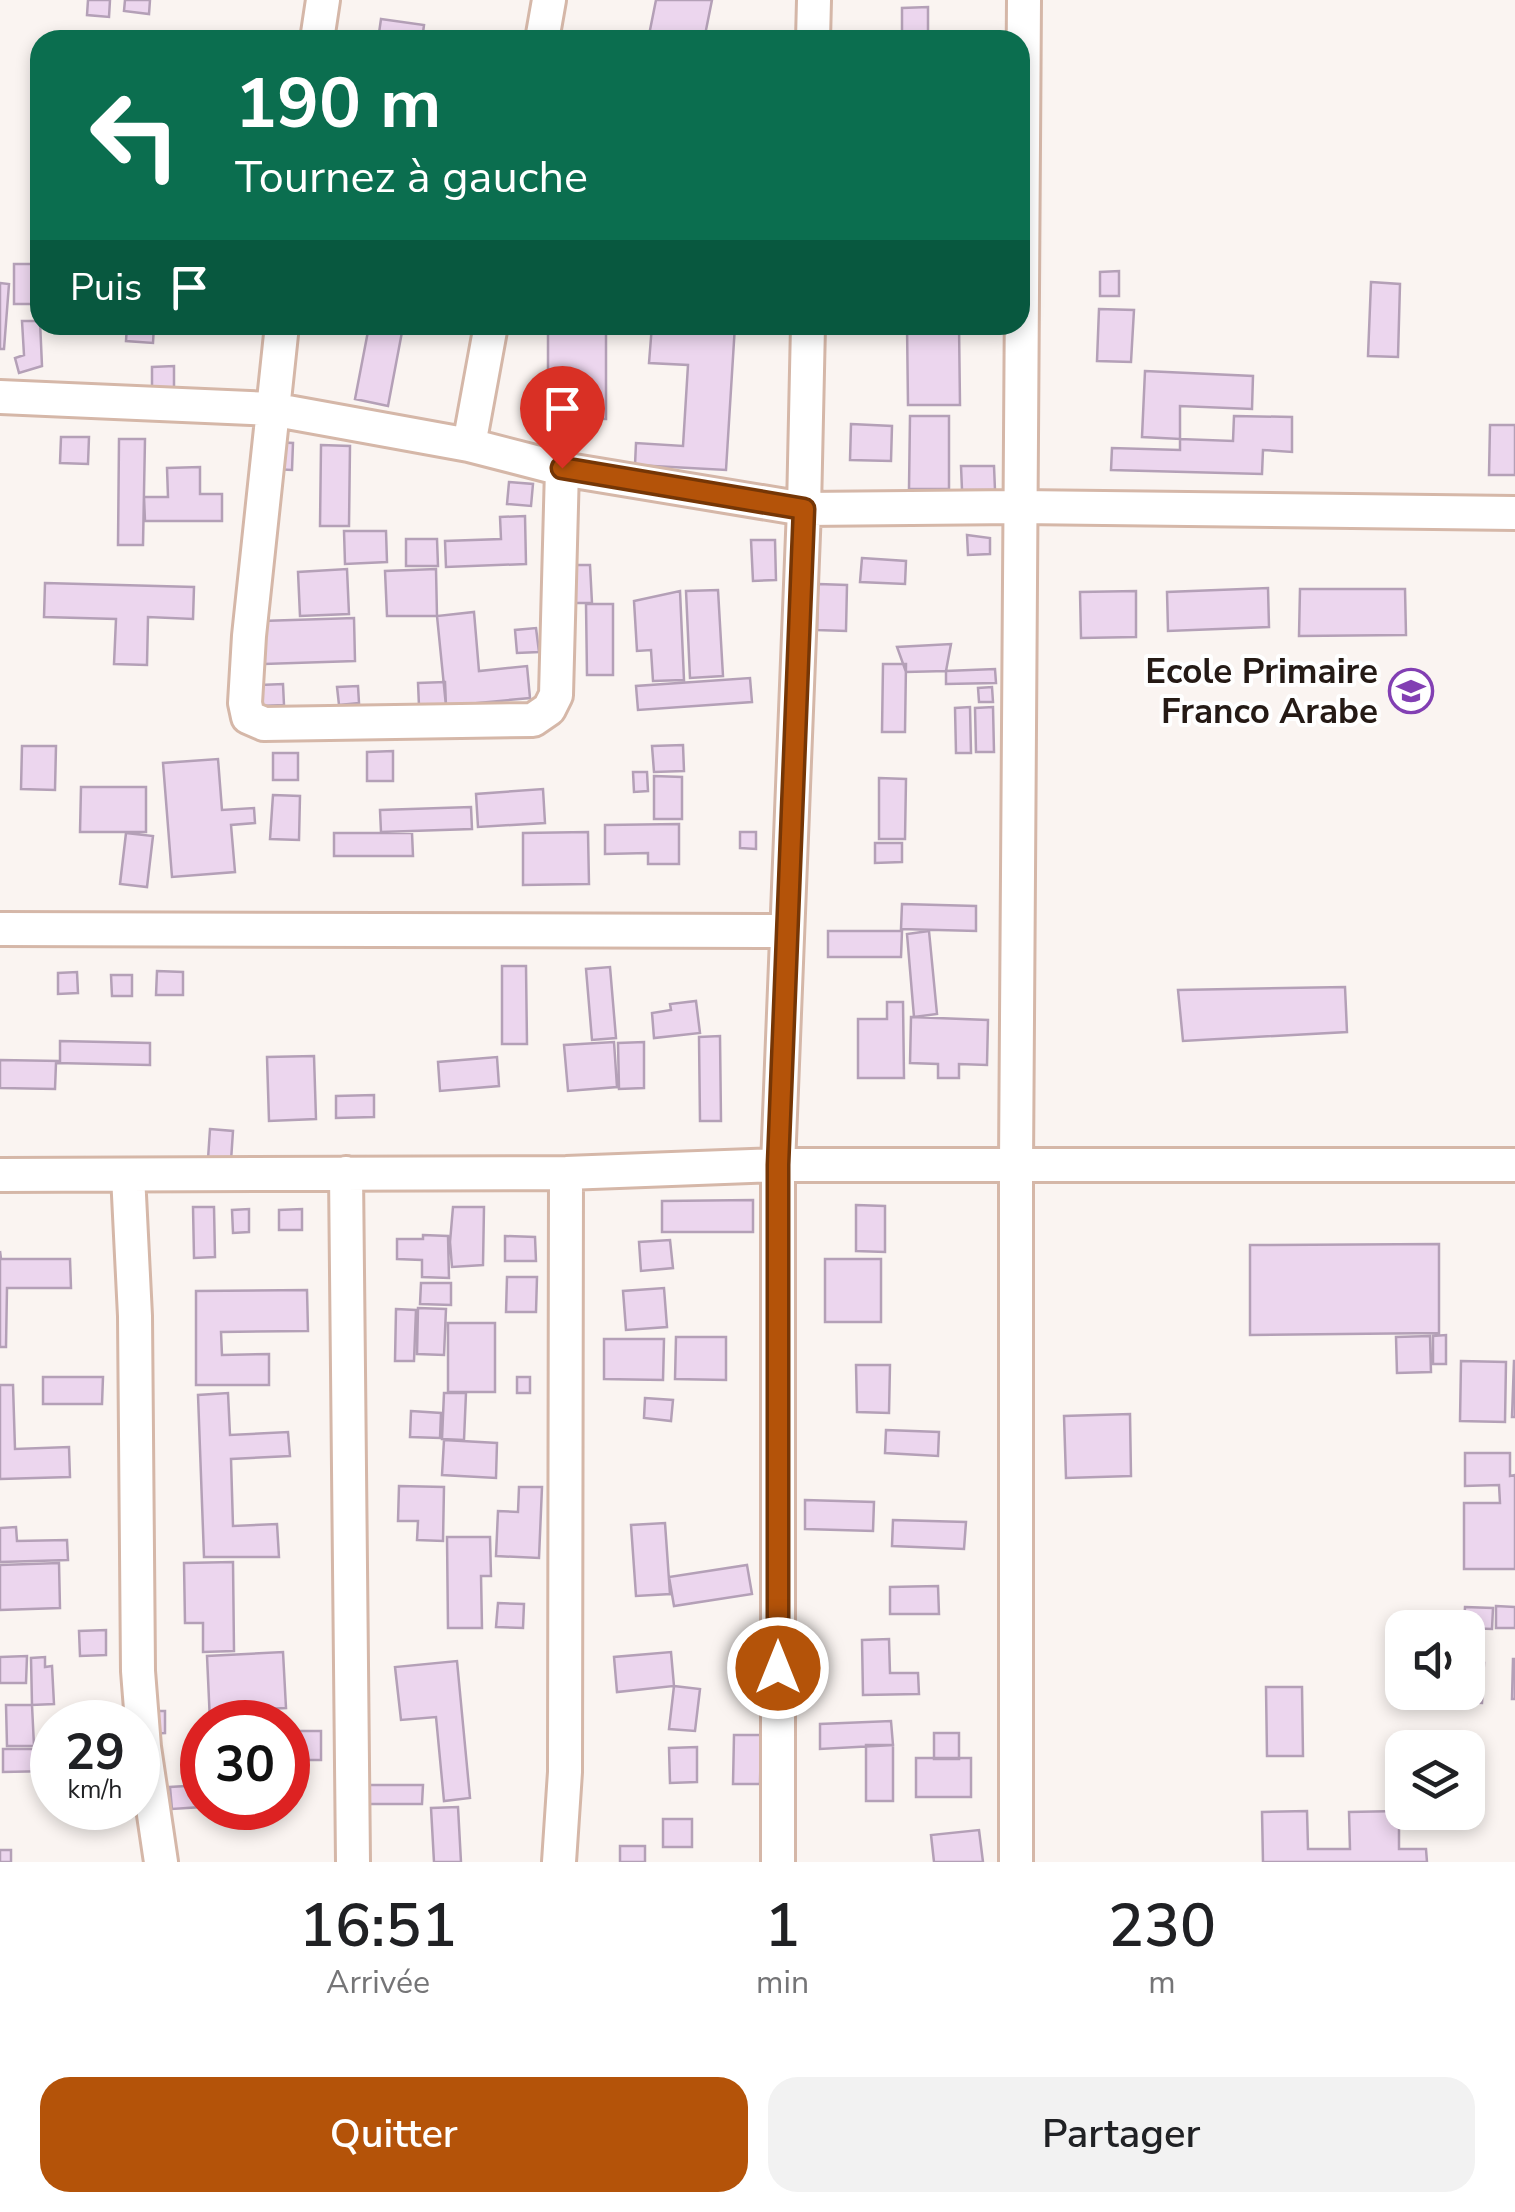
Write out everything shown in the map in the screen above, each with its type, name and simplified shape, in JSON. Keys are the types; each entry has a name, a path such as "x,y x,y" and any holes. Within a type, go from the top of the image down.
{"street":[{"path":"319,30 322,0"},
{"path":"544,30 550,0"},
{"path":"813,30 814,0"},
{"path":"1024,0 1024,30"},
{"path":"281,335 245,703 248,717 264,724 533,720 549,709 556,695 562,468"},
{"path":"470,445 489,335"},
{"path":"778,1862 778,1165 808,335"},
{"path":"1016,1862 1021,335"},
{"path":"0,397 271,410 470,445 562,468 804,509 1020,507 1515,513"},
{"path":"0,929 787,931"},
{"path":"0,1175 566,1172 778,1165 1515,1166"},
{"path":"559,1862 566,1772 566,1172"},
{"path":"346,1173 353,1862"},
{"path":"128,1176 135,1353 138,1671 144,1747 161,1862"}],"building":[{"path":"88,0 110,0 109,17 87,15"},
{"path":"125,0 150,0 149,14 124,11"},
{"path":"656,0 712,0 706,30 650,30"},
{"path":"928,7 928,30 902,30 902,8"},
{"path":"381,19 424,25 423,30 379,30"},
{"path":"14,264 30,264 30,304 14,304"},
{"path":"1119,271 1119,296 1100,296 1100,272"},
{"path":"1371,282 1400,284 1398,357 1368,356"},
{"path":"0,283 9,284 4,349 0,349"},
{"path":"1099,309 1134,310 1131,362 1097,361"},
{"path":"22,321 30,321 30,335 41,335 42,366 19,373 15,358 24,355"},
{"path":"126,335 153,335 153,343 126,341"},
{"path":"367,335 401,335 388,406 355,399"},
{"path":"548,335 606,335 606,419 550,418 550,406 531,407 530,384 548,384"},
{"path":"651,335 734,335 726,470 635,465 636,443 683,446 688,365 649,363"},
{"path":"907,335 959,335 960,405 908,405"},
{"path":"174,366 174,389 152,390 152,367"},
{"path":"1145,371 1253,376 1252,409 1180,406 1180,439 1142,437"},
{"path":"910,416 949,416 949,489 909,489"},
{"path":"1234,416 1292,417 1292,452 1263,450 1262,474 1111,470 1112,448 1180,450 1180,439 1233,441"},
{"path":"851,424 892,426 891,461 850,460"},
{"path":"1490,425 1515,425 1515,475 1489,475"},
{"path":"61,437 89,437 88,464 60,463"},
{"path":"119,439 145,439 143,545 118,545"},
{"path":"273,442 293,443 292,470 272,469"},
{"path":"321,445 350,446 349,526 320,526"},
{"path":"961,466 994,466 995,490 962,490"},
{"path":"200,467 200,494 222,494 222,521 145,521 144,497 168,497 167,468"},
{"path":"509,482 533,484 531,506 507,504"},
{"path":"525,516 526,564 446,567 445,541 501,539 500,517"},
{"path":"344,531 386,531 387,562 345,564"},
{"path":"967,535 990,538 990,554 968,555"},
{"path":"406,539 437,539 438,566 406,566"},
{"path":"751,540 775,540 776,580 753,581"},
{"path":"862,558 906,561 905,584 860,582"},
{"path":"568,565 590,565 592,603 569,603"},
{"path":"347,569 349,614 300,616 298,572"},
{"path":"436,569 437,616 387,616 385,571"},
{"path":"45,583 194,587 193,619 148,617 147,665 114,664 116,619 44,617"},
{"path":"818,584 847,585 846,631 817,630"},
{"path":"1268,588 1269,627 1168,631 1167,592"},
{"path":"1300,589 1405,589 1406,635 1299,636"},
{"path":"718,590 723,676 690,678 686,591"},
{"path":"680,591 684,680 653,681 651,650 637,651 634,601"},
{"path":"1136,591 1136,637 1081,638 1080,592"},
{"path":"586,604 613,604 613,675 587,675"},
{"path":"474,612 479,671 527,666 530,698 446,706 437,616"},
{"path":"354,618 355,661 264,664 262,621"},
{"path":"536,628 539,652 517,653 515,630"},
{"path":"951,644 946,671 906,672 897,647"},
{"path":"883,664 906,664 905,732 882,732"},
{"path":"995,669 996,683 946,684 946,671"},
{"path":"750,678 752,702 638,710 636,686"},
{"path":"445,682 446,706 419,706 418,683"},
{"path":"283,684 284,705 260,706 260,685"},
{"path":"358,686 359,703 339,705 337,687"},
{"path":"992,687 993,702 979,702 978,688"},
{"path":"970,707 971,753 956,753 955,708"},
{"path":"993,707 994,752 976,752 975,708"},
{"path":"683,745 684,771 654,772 652,746"},
{"path":"22,746 56,746 55,790 21,789"},
{"path":"393,751 393,781 367,781 367,752"},
{"path":"273,753 298,753 298,780 273,780"},
{"path":"218,759 222,810 254,808 255,823 231,825 235,872 172,877 163,763"},
{"path":"633,772 647,772 648,791 634,792"},
{"path":"654,776 682,777 682,819 654,819"},
{"path":"879,778 906,779 905,839 879,839"},
{"path":"81,787 146,787 146,832 80,832"},
{"path":"543,789 545,823 478,827 476,794"},
{"path":"273,795 300,796 299,840 270,839"},
{"path":"471,807 472,829 381,832 380,810"},
{"path":"679,824 679,864 648,864 648,853 605,854 605,825"},
{"path":"588,832 589,884 523,885 523,833"},
{"path":"740,832 756,832 756,849 740,848"},
{"path":"126,833 153,836 147,887 120,884"},
{"path":"334,833 412,833 413,856 334,856"},
{"path":"875,843 902,843 902,862 875,863"},
{"path":"902,904 976,906 976,931 901,929"},
{"path":"828,931 902,931 901,957 828,957"},
{"path":"929,931 937,1014 914,1017 907,934"},
{"path":"502,966 526,966 527,1044 502,1044"},
{"path":"610,967 616,1038 592,1040 586,969"},
{"path":"157,971 183,972 183,995 156,995"},
{"path":"77,972 78,993 58,994 58,973"},
{"path":"111,975 132,975 132,996 112,996"},
{"path":"1345,987 1347,1032 1183,1041 1178,990"},
{"path":"696,1001 700,1033 654,1038 652,1013 671,1010 670,1004"},
{"path":"887,1002 903,1002 904,1078 858,1078 858,1019 887,1019"},
{"path":"911,1017 988,1020 987,1065 959,1064 959,1078 938,1078 938,1064 910,1063"},
{"path":"720,1036 721,1121 700,1121 699,1037"},
{"path":"60,1041 150,1043 150,1065 56,1063 55,1089 0,1088 0,1060 60,1061"},
{"path":"614,1042 617,1087 568,1091 564,1045"},
{"path":"644,1042 644,1088 619,1089 618,1043"},
{"path":"314,1056 316,1119 269,1121 267,1057"},
{"path":"497,1057 499,1086 440,1091 438,1062"},
{"path":"374,1095 374,1117 336,1118 336,1096"},
{"path":"210,1129 233,1131 231,1161 208,1159"},
{"path":"753,1200 753,1232 662,1232 662,1201"},
{"path":"856,1205 885,1206 885,1252 856,1251"},
{"path":"193,1207 214,1207 215,1257 194,1258"},
{"path":"453,1207 484,1207 483,1265 452,1267"},
{"path":"249,1209 249,1232 233,1233 232,1210"},
{"path":"302,1209 302,1230 279,1230 279,1210"},
{"path":"423,1235 448,1236 449,1278 422,1277 422,1260 397,1259 397,1239 423,1239"},
{"path":"505,1236 535,1237 536,1261 505,1261"},
{"path":"670,1240 673,1268 641,1271 639,1242"},
{"path":"1439,1244 1439,1333 1250,1335 1250,1245"},
{"path":"0,1251 1,1259 70,1259 71,1288 7,1288 6,1347 0,1347"},
{"path":"825,1259 881,1259 881,1322 825,1322"},
{"path":"507,1277 537,1277 536,1312 506,1312"},
{"path":"421,1283 451,1283 451,1305 420,1304"},
{"path":"664,1288 667,1327 626,1330 623,1291"},
{"path":"307,1290 308,1331 221,1332 222,1355 269,1354 269,1385 196,1385 196,1291"},
{"path":"418,1308 446,1309 444,1355 417,1354"},
{"path":"396,1309 416,1310 414,1361 395,1361"},
{"path":"448,1323 495,1323 495,1392 448,1392"},
{"path":"1446,1335 1446,1364 1433,1364 1433,1336"},
{"path":"1430,1336 1431,1372 1397,1373 1396,1337"},
{"path":"676,1337 726,1337 726,1380 675,1379"},
{"path":"604,1339 664,1339 663,1380 604,1379"},
{"path":"1461,1361 1506,1362 1505,1422 1460,1421"},
{"path":"1514,1361 1515,1417 1512,1417"},
{"path":"856,1365 890,1365 889,1413 857,1412"},
{"path":"43,1377 103,1377 102,1404 43,1404"},
{"path":"517,1377 530,1377 530,1393 517,1393"},
{"path":"0,1385 13,1385 15,1449 69,1447 70,1477 0,1479"},
{"path":"228,1393 230,1435 288,1432 290,1456 231,1459 233,1526 277,1524 279,1557 204,1557 198,1395"},
{"path":"444,1393 466,1393 464,1440 442,1439"},
{"path":"645,1398 673,1400 671,1421 644,1418"},
{"path":"411,1411 441,1413 440,1438 410,1437"},
{"path":"1130,1414 1131,1476 1066,1478 1064,1416"},
{"path":"886,1430 939,1432 938,1456 885,1453"},
{"path":"444,1440 497,1443 496,1478 442,1475"},
{"path":"1465,1453 1510,1453 1510,1476 1515,1475 1515,1569 1464,1569 1464,1503 1500,1503 1499,1485 1465,1486"},
{"path":"399,1486 444,1487 443,1541 417,1540 418,1521 398,1521"},
{"path":"519,1487 542,1487 539,1558 496,1556 498,1511 518,1512"},
{"path":"805,1500 874,1502 873,1531 805,1529"},
{"path":"893,1520 966,1522 964,1549 892,1546"},
{"path":"665,1523 670,1594 636,1596 631,1525"},
{"path":"16,1527 17,1541 67,1540 68,1560 0,1562 0,1528"},
{"path":"447,1537 490,1537 491,1576 481,1576 482,1628 448,1628"},
{"path":"233,1562 234,1651 203,1652 203,1623 185,1623 184,1563"},
{"path":"59,1563 60,1608 0,1610 0,1565"},
{"path":"747,1565 752,1594 674,1606 669,1577"},
{"path":"938,1586 939,1614 890,1614 890,1587"},
{"path":"498,1603 524,1604 523,1628 496,1627"},
{"path":"1496,1606 1515,1607 1515,1628 1496,1628"},
{"path":"1493,1608 1492,1629 1485,1629 1485,1610 1465,1610"},
{"path":"106,1630 106,1655 80,1656 79,1631"},
{"path":"889,1639 890,1673 918,1673 919,1694 863,1695 862,1640"},
{"path":"283,1652 286,1700 209,1700 207,1656"},
{"path":"671,1652 674,1686 617,1692 614,1657"},
{"path":"27,1656 26,1683 0,1683 0,1657"},
{"path":"45,1657 45,1667 52,1666 54,1700 32,1700 31,1658"},
{"path":"1515,1659 1515,1699 1512,1699"},
{"path":"457,1661 470,1798 444,1801 436,1717 401,1720 395,1667"},
{"path":"674,1686 700,1689 695,1731 669,1729"},
{"path":"1266,1687 1302,1687 1303,1756 1267,1756"},
{"path":"6,1705 30,1705 30,1746 7,1746"},
{"path":"160,1711 165,1711 165,1733 160,1733"},
{"path":"891,1721 893,1745 820,1749 820,1724"},
{"path":"310,1731 321,1731 321,1760 310,1760"},
{"path":"934,1733 959,1733 959,1759 934,1759"},
{"path":"734,1735 761,1735 760,1784 733,1784"},
{"path":"866,1745 893,1745 893,1801 866,1801"},
{"path":"697,1747 697,1782 670,1783 669,1748"},
{"path":"3,1749 30,1749 30,1771 3,1772"},
{"path":"916,1758 971,1758 971,1797 916,1797"},
{"path":"361,1785 423,1785 422,1804 361,1804"},
{"path":"180,1786 180,1808 172,1809 170,1787"},
{"path":"458,1807 461,1862 434,1862 431,1808"},
{"path":"1307,1811 1308,1849 1350,1849 1349,1812 1385,1811 1385,1830 1399,1830 1399,1849 1426,1849 1427,1862 1263,1862 1262,1812"},
{"path":"663,1819 692,1819 692,1847 663,1847"},
{"path":"979,1830 983,1862 934,1862 931,1835"},
{"path":"620,1846 645,1846 645,1862 620,1862"},
{"path":"0,1850 11,1850 11,1862 0,1862"}],"place":[{"name":"Ecole Primaire Franco Arabe","path":"1411,691"}],"route":[{"path":"562,468 804,509 778,1165 778,1668"}]}
